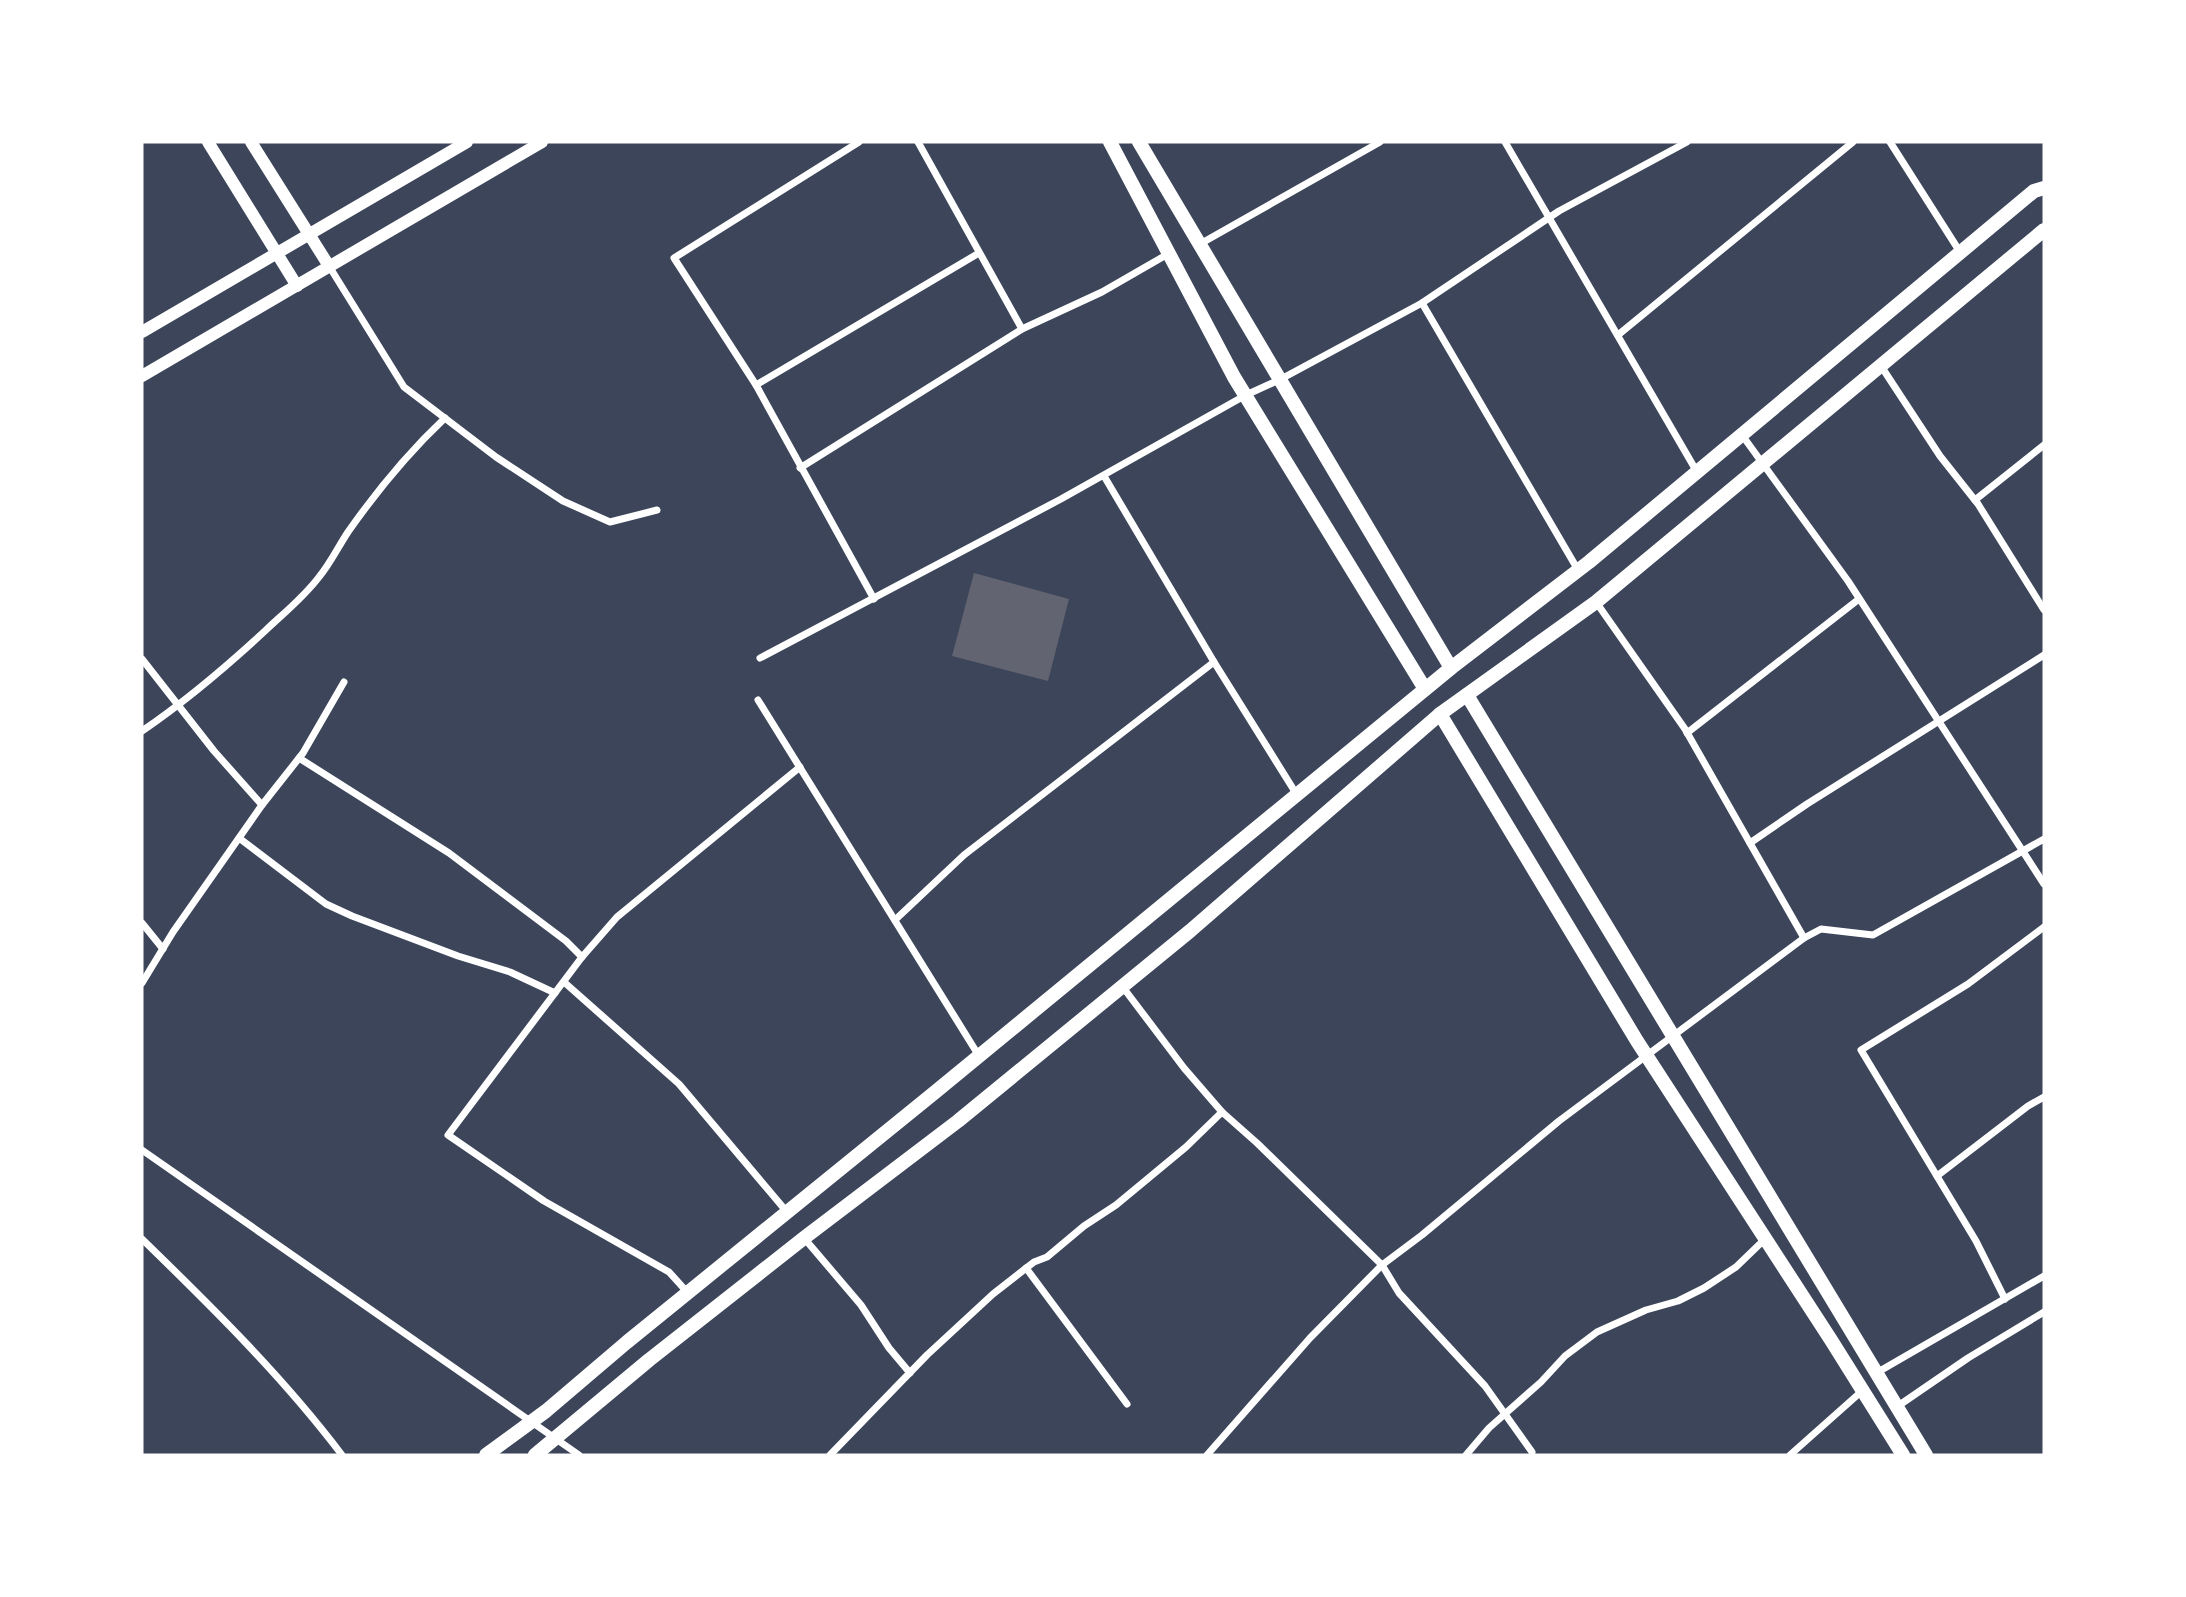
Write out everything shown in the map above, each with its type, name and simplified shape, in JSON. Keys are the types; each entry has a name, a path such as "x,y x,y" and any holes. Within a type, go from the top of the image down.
{"main road":[{"path":"1110,142 1246,395 1425,689"},
{"path":"1139,142 1451,668"},
{"path":"486,1455 689,1294 1425,689 1697,473 2034,191 2044,188"},
{"path":"534,1455 804,1237 958,1121 1190,931 1440,714 1596,602 2044,230"},
{"path":"1468,695 1926,1455"},
{"path":"1440,714 1645,1055 1903,1455"}],"street":[{"path":"208,142 297,286"},
{"path":"251,142 404,387 518,472 563,501 610,522 657,510"},
{"path":"142,332 467,142"},
{"path":"142,376 542,142"},
{"path":"859,142 674,258 756,385 874,599"},
{"path":"918,142 1022,329"},
{"path":"1200,244 1380,142"},
{"path":"1505,142 1697,473"},
{"path":"760,658 1104,476 1246,395 1422,303 1550,217 1688,142"},
{"path":"1618,335 1853,142"},
{"path":"1890,142 1960,253"},
{"path":"756,385 979,253"},
{"path":"800,468 1022,329 1101,292 1169,254"},
{"path":"1422,303 1578,570"},
{"path":"1881,365 1940,456 1975,500 2044,610"},
{"path":"142,732 180,705 240,654 320,576 348,532 382,488 445,418"},
{"path":"1741,435 1859,599 2044,884"},
{"path":"1975,500 2044,445"},
{"path":"1104,476 1297,796"},
{"path":"1687,733 1859,599"},
{"path":"1596,602 1687,733 1804,938"},
{"path":"1750,843 1807,804 2044,655"},
{"path":"142,659 262,805"},
{"path":"895,920 964,855 1214,662"},
{"path":"142,983 262,805 299,758 344,682"},
{"path":"758,700 979,1056"},
{"path":"299,758 449,853 566,941 582,957"},
{"path":"689,1294 669,1272 544,1200 448,1135 582,957 617,917 800,767"},
{"path":"239,838 326,904 458,956 510,972 555,993"},
{"path":"1207,1455 1310,1338 1382,1265 1645,1055 1804,938 1821,929 1872,935 2044,839"},
{"path":"142,923 163,949"},
{"path":"2005,1299 1976,1241 1861,1049 1968,984 2044,927"},
{"path":"564,982 679,1084 787,1212"},
{"path":"1122,986 1184,1068 1222,1112 1382,1265 1399,1293 1485,1386 1532,1452"},
{"path":"1937,1176 2028,1106 2044,1097"},
{"path":"830,1455 910,1373 993,1294 1116,1205 1186,1147 1222,1112"},
{"path":"142,1150 579,1455"},
{"path":"804,1237 861,1305 889,1348 910,1373"},
{"path":"1466,1455 1489,1428 1541,1382 1565,1356 1597,1332 1646,1310 1678,1301 1704,1288 1736,1268 1765,1238"},
{"path":"142,1239 239,1335 342,1455"},
{"path":"1026,1268 1127,1404"},
{"path":"1878,1373 2044,1276"},
{"path":"1898,1406 1968,1358 2044,1312"},
{"path":"1790,1455 1862,1391"}],"shaded area":[{"path":"142,142 2044,142 2044,1455 142,1455"}],"building":[{"path":"974,573 1069,599 1048,681 952,656"}]}
